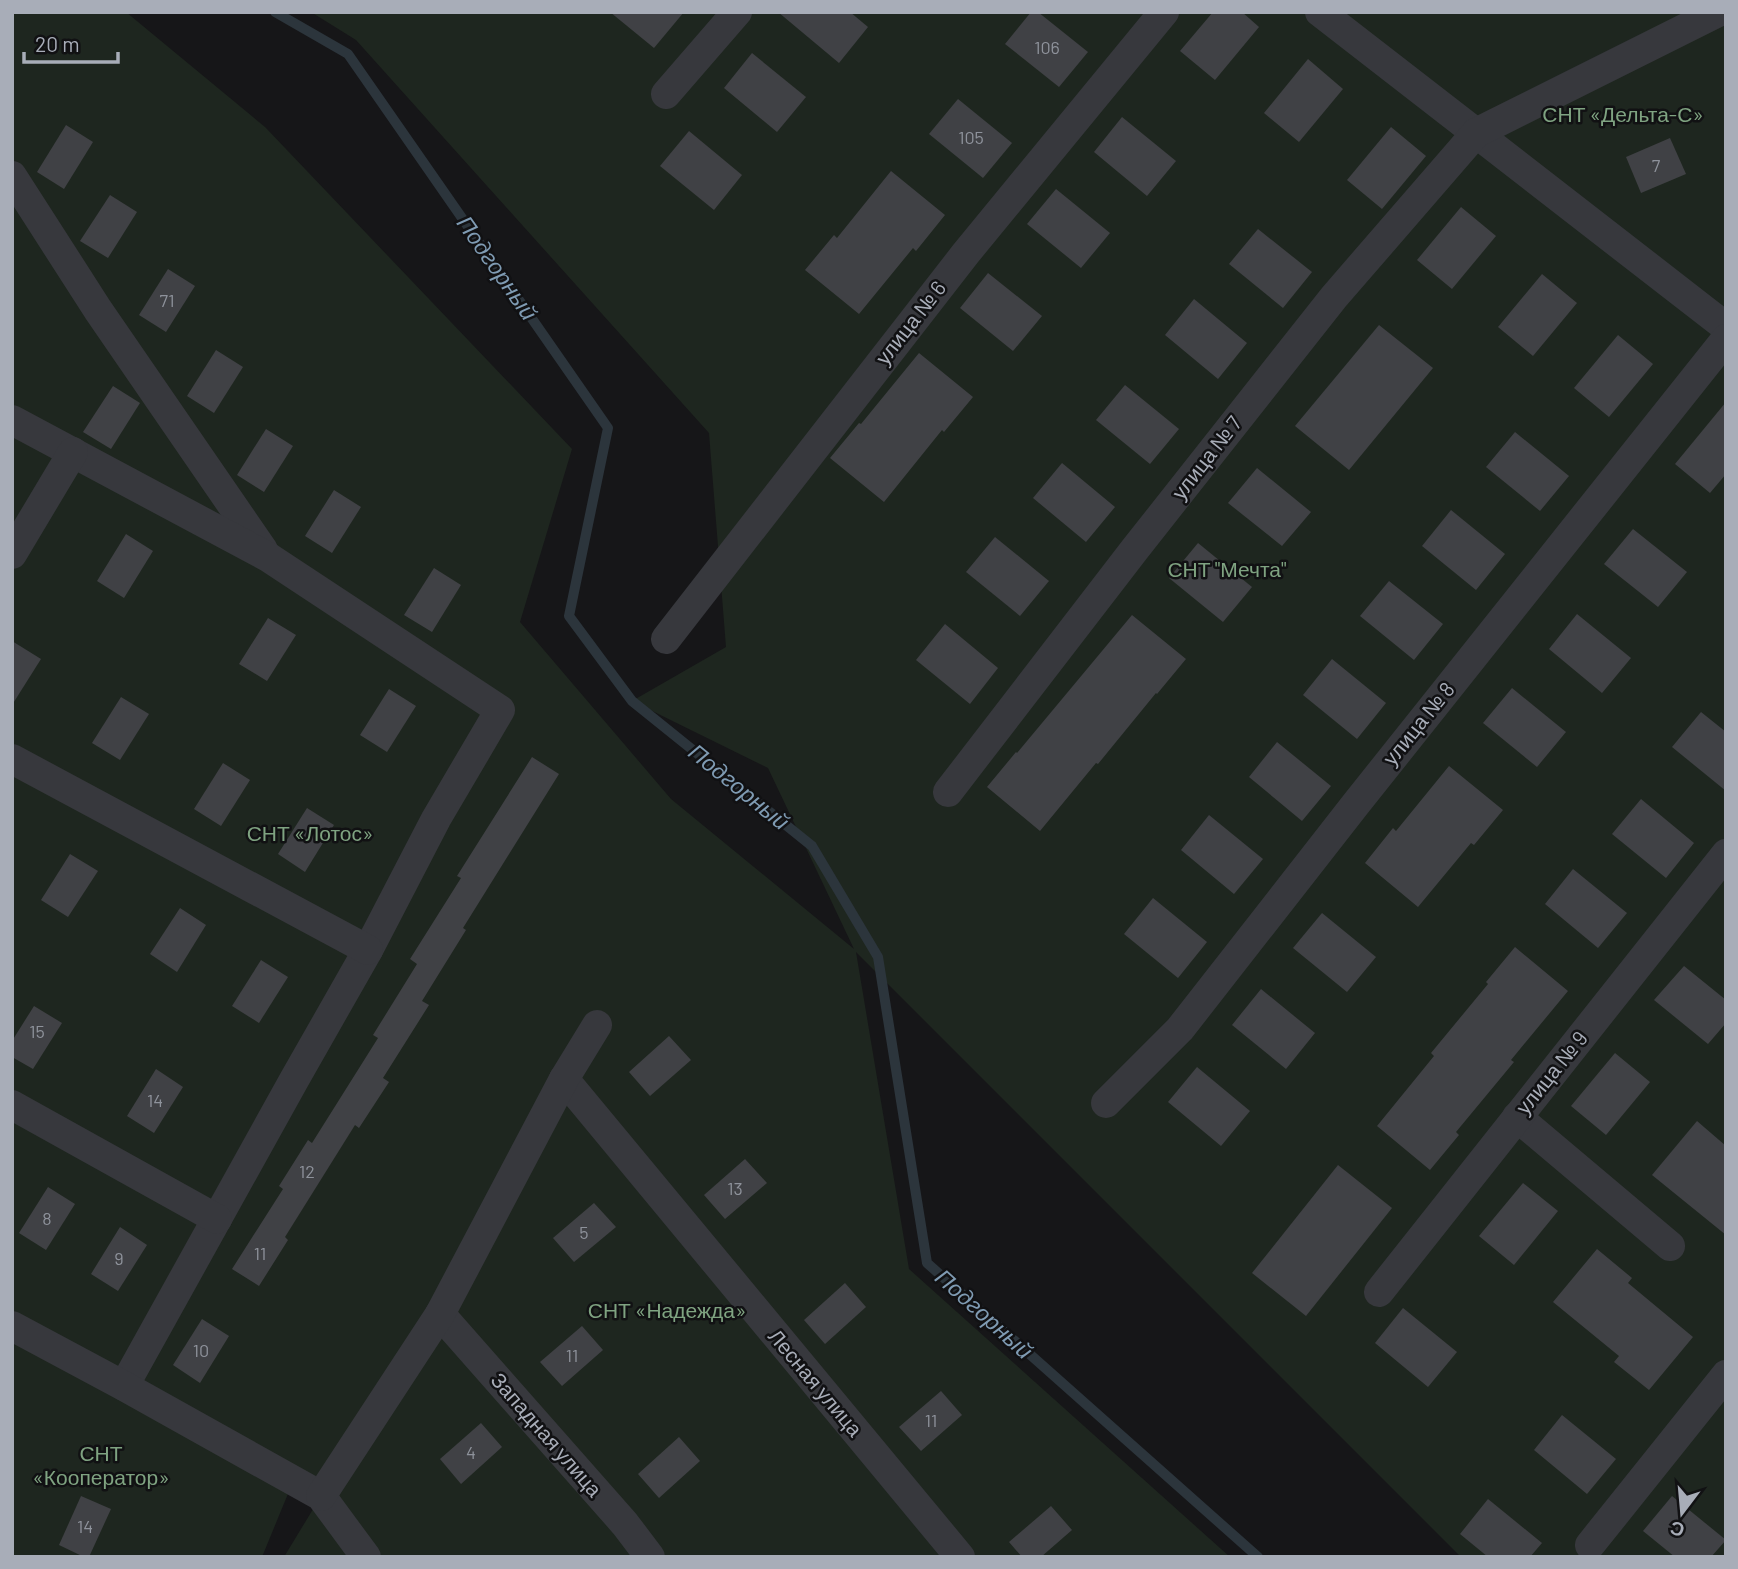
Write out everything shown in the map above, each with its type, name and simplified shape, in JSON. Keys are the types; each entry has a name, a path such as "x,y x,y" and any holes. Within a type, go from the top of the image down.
{"street":[{"path":"666,94 737,12"},
{"name":"улица № 6","path":"666,639 966,253 1164,12"},
{"path":"1320,12 1726,327"},
{"path":"1476,133 1717,12"},
{"name":"улица № 7","path":"948,792 1325,308 1476,133"},
{"path":"12,176 98,310 268,557"},
{"name":"улица № 8","path":"1106,1103 1180,1029 1726,339"},
{"path":"12,420 268,557 500,710 436,819 368,950 124,1386"},
{"path":"12,554 73,452"},
{"path":"12,759 368,950"},
{"name":"улица № 9","path":"1379,1292 1726,854"},
{"path":"321,1496 440,1314 564,1079 597,1025"},
{"name":"Лесная улица","path":"564,1079 960,1557"},
{"path":"12,1105 217,1219"},
{"path":"1517,1117 1670,1247"},
{"name":"Западная улица","path":"440,1314 625,1524 650,1557"},
{"path":"12,1326 321,1496 366,1557"},
{"path":"1590,1545 1726,1375"}],"green space":[{"path":"12,12 126,12 265,127 572,449 520,622 671,799 854,949 768,768 632,701 726,647 709,433 356,40 311,12 1726,12 1726,1557 1461,1557 856,952 909,1269 1230,1557 284,1557 321,1496 299,1467 262,1557 12,1557"}],"building":[{"path":"610,12 684,12 654,48"},
{"path":"778,12 850,12 868,27 839,63"},
{"path":"1031,12 1038,12 1088,52 1059,87 1005,44"},
{"path":"1213,12 1242,12 1259,27 1215,80 1180,51"},
{"path":"752,53 806,97 777,132 724,88"},
{"path":"1308,59 1343,89 1299,142 1264,113"},
{"path":"958,99 1012,143 983,178 929,134"},
{"path":"1122,117 1176,161 1147,196 1094,152"},
{"path":"66,125 93,142 64,189 37,172"},
{"path":"1391,127 1426,156 1382,209 1347,180"},
{"path":"689,131 742,175 714,210 660,166"},
{"path":"1670,138 1686,174 1641,193 1626,157"},
{"path":"891,171 945,215 916,251 913,248 859,314 805,270 834,235 837,238"},
{"path":"1056,189 1110,233 1081,268 1027,224"},
{"path":"110,195 137,212 108,258 80,241"},
{"path":"1461,207 1496,236 1452,289 1417,260"},
{"path":"1258,229 1312,272 1283,308 1229,264"},
{"path":"168,269 195,286 166,332 139,315"},
{"path":"988,273 1042,316 1013,351 960,308"},
{"path":"1542,274 1577,303 1533,356 1498,327"},
{"path":"1194,299 1247,343 1218,379 1165,335"},
{"path":"1379,325 1433,368 1349,470 1295,426"},
{"path":"1618,335 1653,364 1609,417 1574,388"},
{"path":"216,350 243,367 214,413 187,396"},
{"path":"919,353 973,397 944,432 942,430 884,502 830,458"},
{"path":"1125,385 1179,429 1150,464 1096,420"},
{"path":"113,386 140,403 111,449 83,432"},
{"path":"1726,402 1726,474 1710,493 1675,464"},
{"path":"266,429 293,446 264,492 237,475"},
{"path":"1515,432 1569,476 1540,511 1486,467"},
{"path":"1062,463 1115,507 1086,542 1033,498"},
{"path":"1257,468 1311,512 1282,546 1228,503"},
{"path":"334,490 361,507 332,553 305,536"},
{"path":"1451,510 1505,554 1476,590 1422,546"},
{"path":"1633,529 1687,572 1658,607 1604,564"},
{"path":"126,534 153,551 124,598 97,581"},
{"path":"995,537 1049,581 1020,616 966,572"},
{"path":"1198,543 1252,587 1223,622 1169,578"},
{"path":"434,568 461,585 432,632 404,615"},
{"path":"1389,581 1443,624 1414,660 1360,616"},
{"path":"1577,614 1631,658 1602,693 1549,649"},
{"path":"1132,615 1186,659 1040,831 987,787"},
{"path":"268,618 296,635 267,681 239,664"},
{"path":"945,624 998,668 970,704 916,660"},
{"path":"12,641 41,659 12,705"},
{"path":"1332,659 1386,703 1357,739 1303,695"},
{"path":"1512,688 1566,732 1537,767 1483,723"},
{"path":"389,689 416,706 387,752 360,735"},
{"path":"121,697 149,714 120,760 92,743"},
{"path":"1701,712 1726,732 1726,791 1672,747"},
{"path":"1277,742 1331,786 1302,821 1249,777"},
{"path":"532,757 559,774 463,928 466,930 422,1001 429,1005 383,1078 389,1082 359,1128 355,1125 285,1237 288,1240 259,1286 232,1269 283,1189 279,1186 308,1140 312,1143 378,1038 373,1035 417,964 410,959 461,878 457,876"},
{"path":"223,763 250,780 221,826 194,809"},
{"path":"1449,766 1503,810 1474,845 1471,843 1418,907 1365,863 1393,828 1396,831"},
{"path":"1641,799 1694,843 1666,878 1612,834"},
{"path":"307,808 334,825 305,872 278,854"},
{"path":"1209,815 1263,859 1234,894 1181,850"},
{"path":"70,854 98,871 68,917 41,900"},
{"path":"1573,869 1627,913 1598,948 1545,904"},
{"path":"1153,898 1207,942 1178,978 1124,934"},
{"path":"180,908 206,925 177,972 150,954"},
{"path":"1322,913 1376,957 1347,992 1293,948"},
{"path":"1515,947 1568,991 1511,1060 1514,1062 1456,1132 1459,1135 1430,1170 1377,1126 1434,1056 1431,1053"},
{"path":"261,960 288,977 259,1023 232,1006"},
{"path":"1684,966 1726,1000 1726,1023 1708,1044 1654,1000"},
{"path":"1261,989 1315,1033 1286,1069 1232,1025"},
{"path":"34,1006 62,1023 33,1069 12,1057 12,1041"},
{"path":"669,1036 691,1060 650,1096 629,1072"},
{"path":"1615,1053 1650,1082 1606,1135 1571,1106"},
{"path":"1197,1067 1250,1111 1221,1146 1168,1102"},
{"path":"156,1069 183,1087 154,1133 127,1116"},
{"path":"1697,1121 1726,1146 1726,1235 1652,1175"},
{"path":"745,1159 767,1183 725,1219 704,1195"},
{"path":"1338,1165 1392,1208 1306,1316 1252,1273"},
{"path":"1523,1183 1558,1211 1514,1265 1479,1236"},
{"path":"48,1187 75,1204 46,1250 19,1233"},
{"path":"594,1203 616,1227 574,1262 553,1238"},
{"path":"120,1227 147,1245 118,1291 91,1274"},
{"path":"1597,1249 1632,1278 1628,1283 1693,1337 1649,1390 1614,1362 1619,1356 1553,1302"},
{"path":"845,1283 866,1307 825,1344 804,1320"},
{"path":"1403,1308 1457,1352 1428,1387 1375,1343"},
{"path":"202,1319 229,1336 200,1383 173,1365"},
{"path":"582,1326 603,1350 562,1386 540,1362"},
{"path":"941,1391 962,1415 921,1451 899,1427"},
{"path":"1562,1415 1616,1459 1587,1494 1534,1450"},
{"path":"481,1423 502,1447 461,1484 440,1459"},
{"path":"679,1437 700,1461 659,1498 638,1474"},
{"path":"81,1496 111,1509 89,1557 59,1545"},
{"path":"1672,1496 1726,1540 1711,1557 1675,1557 1643,1531"},
{"path":"1488,1499 1542,1543 1530,1557 1488,1557 1460,1534"},
{"path":"1051,1506 1072,1530 1041,1557 1022,1557 1009,1542"}],"waterway":[{"name":"Подгорный","path":"275,12 348,54 608,428 569,616 632,701 812,846 878,957 927,1263 1258,1557"}],"park label":[{"name":"СНТ «Дельта-С»","path":"1623,115"},
{"name":"СНТ \"Мечта\"","path":"1227,570"},
{"name":"СНТ «Лотос»","path":"310,834"},
{"name":"СНТ «Надежда»","path":"667,1311"},
{"name":"СНТ «Кооператор»","path":"101,1466"}]}
